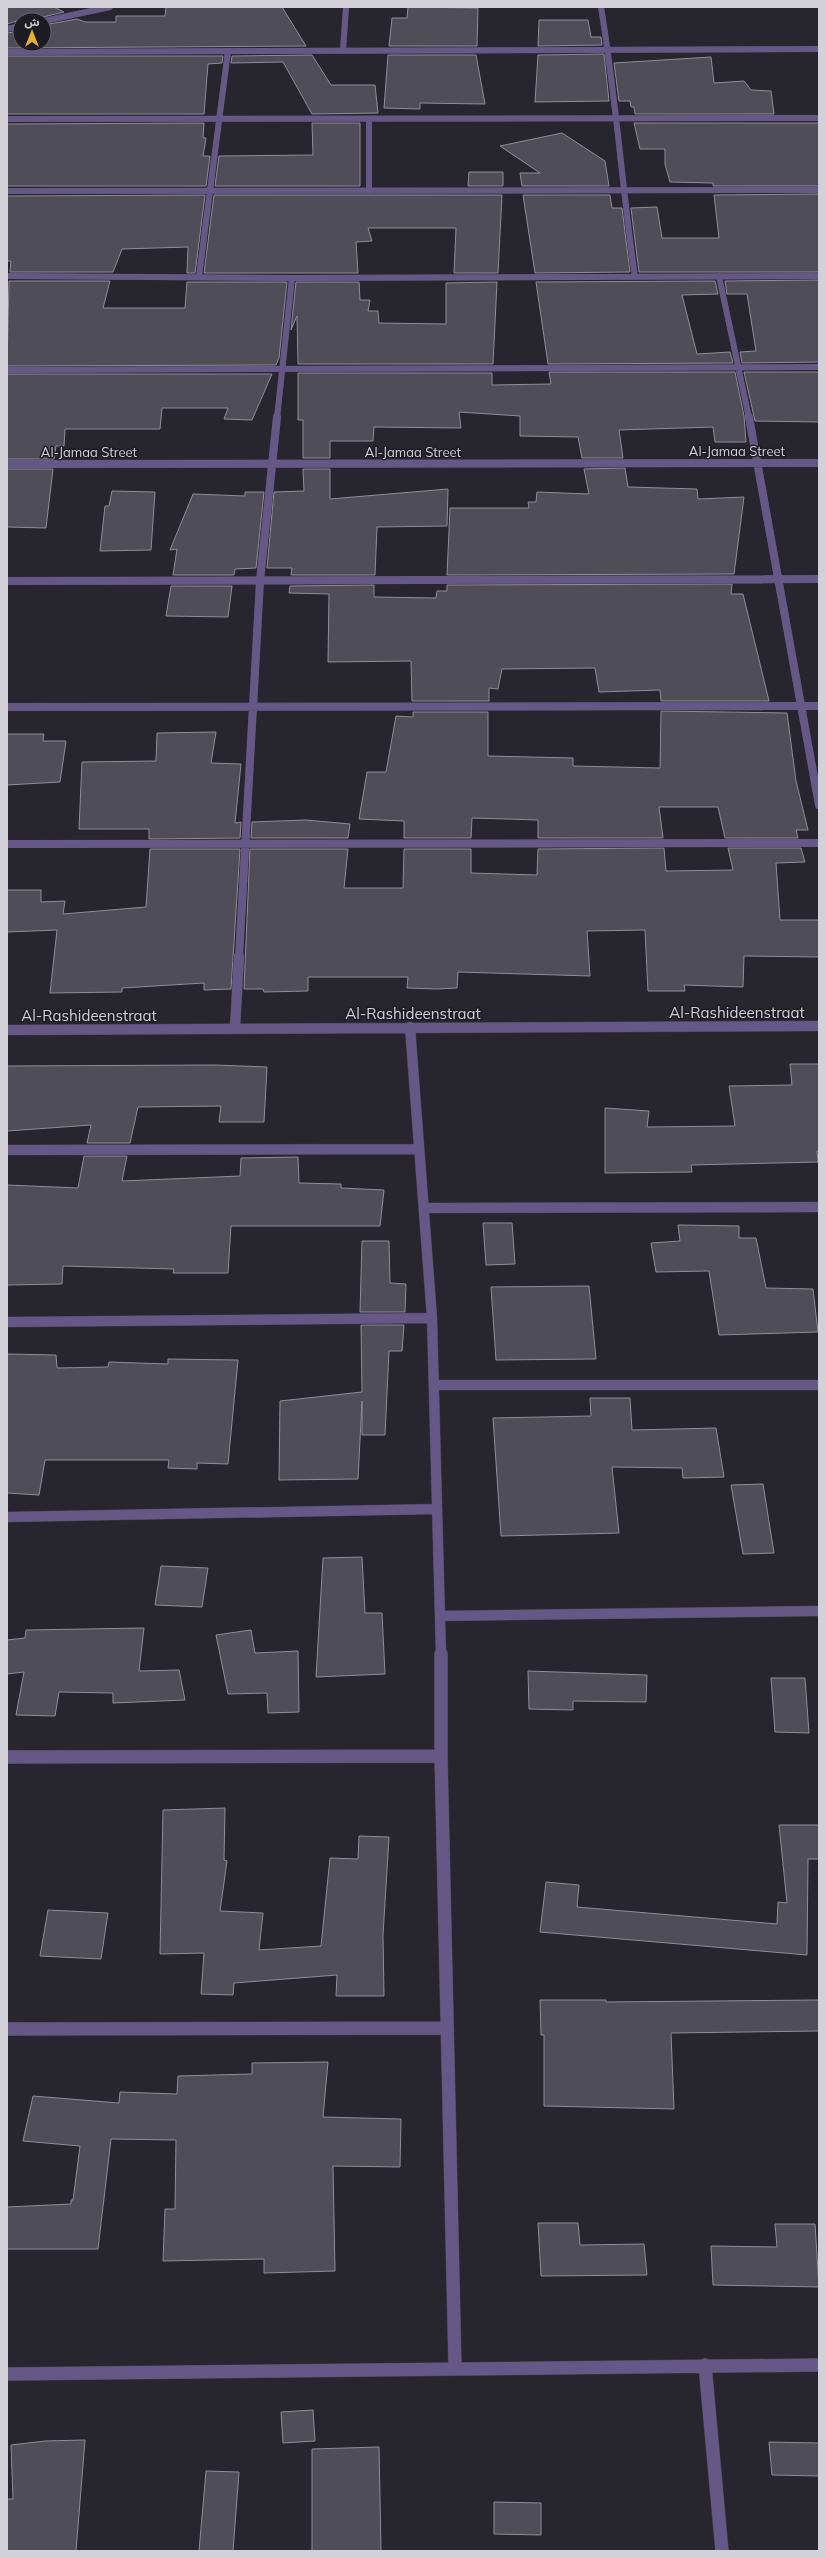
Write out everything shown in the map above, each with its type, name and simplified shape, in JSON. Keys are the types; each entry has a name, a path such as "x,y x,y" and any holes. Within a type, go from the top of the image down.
{"street":[{"path":"52,19 110,7"},
{"path":"343,51 346,7"},
{"path":"601,7 608,50 613,119 635,277"},
{"path":"7,52 819,49"},
{"path":"199,276 217,120 228,51"},
{"path":"7,119 369,120 819,118"},
{"path":"369,120 369,191"},
{"path":"7,191 208,192 819,190"},
{"path":"7,276 199,276 292,278 819,276"},
{"path":"719,276 741,367 780,579 799,706 819,805"},
{"path":"235,1028 251,706 260,581 271,464 283,370 292,278"},
{"path":"7,370 819,367"},
{"name":"Al-Jamaa Street","path":"7,464 819,463"},
{"path":"7,581 819,579"},
{"path":"7,707 819,706"},
{"path":"7,844 819,843"},
{"name":"Al-Rashideenstraat","path":"7,1030 819,1026"},
{"path":"410,1027 418,1149 425,1208 432,1318 441,1616 441,1756 455,2367"},
{"path":"7,1150 418,1149"},
{"path":"425,1208 819,1207"},
{"path":"7,1322 432,1318"},
{"path":"434,1385 819,1385"},
{"path":"7,1517 437,1509"},
{"path":"441,1616 819,1611"},
{"path":"7,1757 441,1756"},
{"path":"7,2029 447,2028"},
{"path":"705,2365 722,2551"},
{"path":"7,2374 455,2367 819,2365"}],"building":[{"path":"7,7 54,7 64,12 52,15 52,12 12,12 12,22 7,24"},
{"path":"166,7 282,7 306,46 52,48 52,24 77,19 85,22 116,22 116,16 165,16"},
{"path":"408,7 478,8 477,46 389,46 392,18 407,18"},
{"path":"539,20 588,20 591,37 601,37 602,45 538,46"},
{"path":"12,32 12,48 7,48 7,33"},
{"path":"604,54 609,101 535,102 538,55"},
{"path":"312,55 331,85 375,85 378,113 312,114 283,62 231,63 232,56"},
{"path":"388,55 476,55 485,104 420,103 420,109 384,108"},
{"path":"7,56 223,56 222,63 208,64 204,114 7,114"},
{"path":"711,57 714,83 744,81 751,90 771,91 774,114 635,114 634,107 631,107 630,101 619,101 614,63"},
{"path":"204,123 203,138 206,138 203,156 210,156 206,186 7,186 7,124"},
{"path":"312,123 360,123 360,186 215,186 219,156 313,155"},
{"path":"634,123 819,123 819,186 713,186 713,183 670,182 665,164 665,149 640,149"},
{"path":"562,133 605,161 609,186 522,186 520,173 540,173 500,146"},
{"path":"469,172 503,172 503,186 468,186"},
{"path":"819,194 819,272 639,272 631,208 657,207 662,238 719,238 714,195"},
{"path":"205,195 195,273 187,273 188,247 122,249 113,272 10,272 11,261 7,261 7,196"},
{"path":"214,195 502,195 498,273 454,273 456,228 368,228 372,241 356,242 358,273 204,273"},
{"path":"523,195 610,195 612,208 622,208 630,272 535,273"},
{"path":"819,280 819,362 742,363 740,352 756,351 747,294 727,294 725,281"},
{"path":"9,281 110,281 103,308 185,308 187,282 287,282 279,358 276,365 7,366"},
{"path":"715,281 718,294 682,295 697,354 730,352 733,363 548,364 536,282"},
{"path":"296,282 359,282 360,300 370,300 368,311 378,311 379,323 446,324 446,283 497,282 493,364 298,364 297,316 291,330"},
{"path":"549,372 735,372 744,416 746,442 715,442 713,427 619,430 623,458 582,458 578,437 520,436 520,416 459,412 461,428 374,427 373,441 330,441 330,458 303,458 303,420 298,420 298,373 492,373 492,385 551,384"},
{"path":"744,372 819,372 819,422 755,421"},
{"path":"7,374 272,374 252,420 224,419 228,408 162,408 160,429 65,429 64,446 56,446 54,459 7,459"},
{"path":"625,468 628,487 697,489 698,499 744,497 734,574 447,575 450,508 529,508 528,502 536,502 537,492 589,494 584,469"},
{"path":"7,469 53,469 46,528 7,527"},
{"path":"303,469 330,469 330,499 448,489 447,526 377,527 375,575 291,575 292,568 267,568 274,492 304,491"},
{"path":"112,491 155,492 151,550 100,551 105,506 109,506"},
{"path":"245,492 264,492 256,568 235,569 234,575 173,575 177,549 170,550 193,494 245,496"},
{"path":"732,584 731,594 743,594 769,701 661,701 660,690 599,692 595,668 502,669 498,689 489,688 489,701 412,701 411,661 328,662 329,594 289,593 290,586 374,585 374,597 436,598 437,591 447,591 447,585"},
{"path":"171,586 232,586 228,617 166,616"},
{"path":"661,711 787,713 796,781 808,830 796,830 798,838 725,838 718,807 659,807 663,838 538,838 538,820 472,818 471,838 404,838 404,821 359,819 367,772 386,772 396,716 413,717 413,712 488,712 488,756 573,758 573,766 660,768"},
{"path":"216,732 211,763 241,764 235,823 241,822 240,838 149,839 149,829 79,829 82,762 156,761 157,733"},
{"path":"7,734 44,734 43,741 66,741 60,782 7,785"},
{"path":"306,820 350,824 348,838 251,838 252,822"},
{"path":"664,848 666,871 733,870 728,848 801,848 805,862 776,863 780,920 819,920 819,957 744,956 743,987 684,985 685,991 648,991 645,930 587,931 590,976 458,972 457,988 437,989 407,988 408,977 308,977 308,991 264,992 263,989 244,989 250,849 348,849 344,888 403,888 404,849 471,849 471,873 537,875 538,849"},
{"path":"150,849 240,849 231,989 204,990 204,983 122,988 122,992 50,993 57,930 7,932 7,890 41,890 41,902 65,901 63,914 146,907"},
{"path":"790,1064 819,1064 818,1162 691,1165 692,1172 605,1173 605,1108 649,1111 647,1127 735,1126 729,1086 792,1085"},
{"path":"215,1065 267,1067 264,1122 219,1122 221,1106 138,1107 130,1143 87,1143 91,1125 7,1131 7,1066"},
{"path":"84,1156 127,1156 122,1181 240,1176 241,1158 298,1157 299,1183 341,1184 341,1188 384,1190 380,1226 231,1226 228,1273 173,1273 174,1269 63,1266 62,1284 7,1285 7,1185 78,1188"},
{"path":"483,1223 512,1223 515,1264 486,1265"},
{"path":"678,1225 739,1226 739,1238 756,1238 766,1288 813,1289 818,1332 719,1335 709,1271 656,1272 651,1243 680,1241"},
{"path":"362,1241 389,1241 390,1283 406,1284 405,1312 360,1312"},
{"path":"589,1286 596,1359 496,1360 491,1287"},
{"path":"361,1325 404,1325 402,1351 389,1351 385,1435 362,1435 362,1401 358,1479 279,1480 280,1401 362,1392"},
{"path":"7,1354 56,1355 57,1368 108,1367 109,1362 168,1364 168,1359 238,1360 228,1464 197,1463 197,1469 168,1468 169,1460 45,1460 39,1495 7,1493"},
{"path":"590,1398 630,1398 632,1430 716,1428 724,1477 683,1478 682,1468 612,1467 619,1533 501,1536 493,1418 591,1416"},
{"path":"763,1484 774,1553 743,1554 731,1485"},
{"path":"362,1557 365,1613 382,1613 385,1674 316,1677 323,1558"},
{"path":"161,1566 208,1568 202,1607 155,1605"},
{"path":"144,1628 139,1671 179,1670 185,1700 113,1703 113,1693 59,1692 55,1716 16,1715 24,1672 7,1674 7,1640 25,1638 26,1630"},
{"path":"251,1630 255,1653 298,1651 299,1712 268,1713 267,1693 228,1694 216,1635"},
{"path":"528,1671 647,1675 646,1702 573,1701 573,1710 529,1709"},
{"path":"771,1678 805,1678 809,1733 775,1732"},
{"path":"225,1808 224,1860 227,1861 220,1911 263,1913 259,1950 321,1946 330,1858 358,1859 359,1836 389,1837 383,1935 384,1996 336,1996 337,1975 234,1983 233,1995 201,1994 204,1953 160,1954 163,1810"},
{"path":"779,1825 819,1825 819,1859 808,1859 807,1955 540,1932 546,1882 579,1885 577,1907 777,1924 778,1902 787,1903"},
{"path":"48,1910 108,1913 101,1959 40,1956"},
{"path":"540,2000 606,2000 606,2002 819,2000 819,2031 671,2033 674,2109 544,2106 544,2035 541,2035"},
{"path":"328,2062 323,2117 401,2119 400,2167 333,2166 335,2271 264,2273 264,2259 163,2261 165,2209 175,2209 176,2140 111,2139 98,2249 7,2249 7,2207 71,2204 71,2200 73,2200 80,2146 23,2141 33,2096 119,2103 120,2092 177,2094 178,2076 252,2074 252,2063"},
{"path":"538,2223 578,2223 580,2245 644,2244 647,2275 541,2276"},
{"path":"775,2224 815,2224 819,2287 713,2285 711,2246 777,2247"},
{"path":"313,2410 315,2441 283,2443 281,2412"},
{"path":"85,2440 76,2551 7,2551 7,2499 13,2499 11,2445 45,2441"},
{"path":"769,2442 819,2443 819,2476 772,2475"},
{"path":"379,2447 381,2551 312,2551 312,2449"},
{"path":"206,2471 239,2472 233,2551 199,2551"},
{"path":"494,2502 541,2503 541,2535 494,2534"}]}
